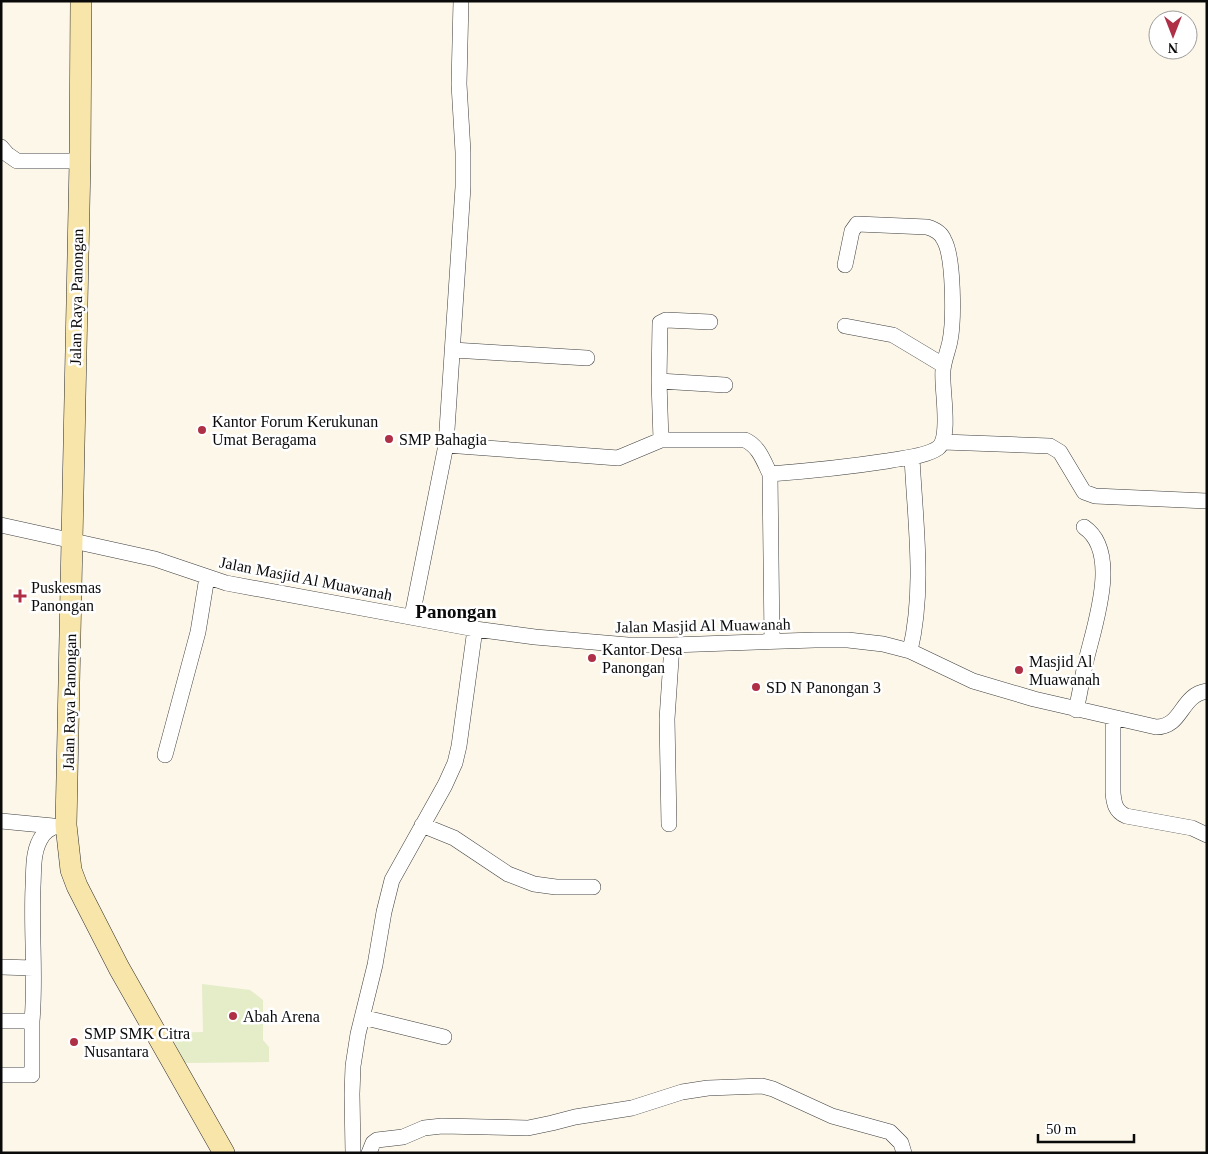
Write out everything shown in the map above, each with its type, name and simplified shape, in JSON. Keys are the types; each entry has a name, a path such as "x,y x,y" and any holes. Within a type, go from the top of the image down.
{"main road":[{"name":"Jalan Raya Panongan","path":"81,1 80,161 71,540 59,826 77,886 119,968 224,1153"}],"street":[{"path":"412,616 446,445 463,187 459,84 460,1"},
{"path":"1,146 7,154 18,161 80,161"},
{"path":"770,474 822,471 912,457 937,448 943,442 945,431 942,380 943,365 950,340 952,297 947,244 940,233 927,227 857,224 853,227 845,265"},
{"path":"661,440 660,323 666,320 710,322"},
{"path":"845,326 893,335 943,365"},
{"path":"453,350 587,358"},
{"path":"659,381 725,385"},
{"path":"446,445 618,458 661,440 745,440 749,442 760,453 770,474 772,641"},
{"path":"943,442 1050,446 1060,452 1084,492 1094,496 1207,501"},
{"path":"910,651 915,628 918,591 912,457"},
{"name":"Jalan Masjid Al Muawanah","path":"1,524 156,559 226,583 475,629 609,644 672,646 772,641 848,640 883,644 910,651 973,680 1034,700 1156,727 1164,727 1176,718 1189,699 1195,694 1207,691"},
{"path":"1076,710 1085,662 1101,598 1103,564 1097,540 1091,531 1084,526"},
{"path":"165,755 198,632 207,577"},
{"path":"353,1153 353,1066 384,912 392,880 445,785 455,763 475,629"},
{"path":"669,824 667,719 672,646"},
{"path":"1113,718 1113,793 1117,810 1126,816 1192,828 1207,835"},
{"path":"1,821 59,826"},
{"path":"422,825 454,838 508,874 534,884 556,887 593,887"},
{"path":"1,1074 32,1075 34,999 32,909 34,857 38,844 44,834 59,826"},
{"path":"1,967 33,968"},
{"path":"362,1017 444,1037"},
{"path":"1,1021 32,1021"},
{"path":"370,1153 373,1143 377,1140 403,1137 424,1128 442,1126 528,1128 552,1124 575,1117 632,1108 682,1092 708,1088 762,1086 773,1089 832,1116 890,1132 901,1143 904,1153"}],"green space":[{"name":"Abah Arena","path":"202,984 250,990 263,1000 263,1040 269,1047 269,1062 185,1063 170,1033 203,1032"}],"place":[{"name":"Kantor Forum Kerukunan Umat Beragama","path":"202,430"},
{"name":"SMP Bahagia","path":"389,439"},
{"name":"Puskesmas Panongan","path":"20,596"},
{"name":"Kantor Desa Panongan","path":"592,658"},
{"name":"Masjid Al Muawanah","path":"1019,670"},
{"name":"SD N Panongan 3","path":"756,687"},
{"name":"Abah Arena","path":"233,1016"},
{"name":"SMP SMK Citra Nusantara","path":"74,1042"}],"district":[{"name":"Panongan","path":"456,611"}]}
